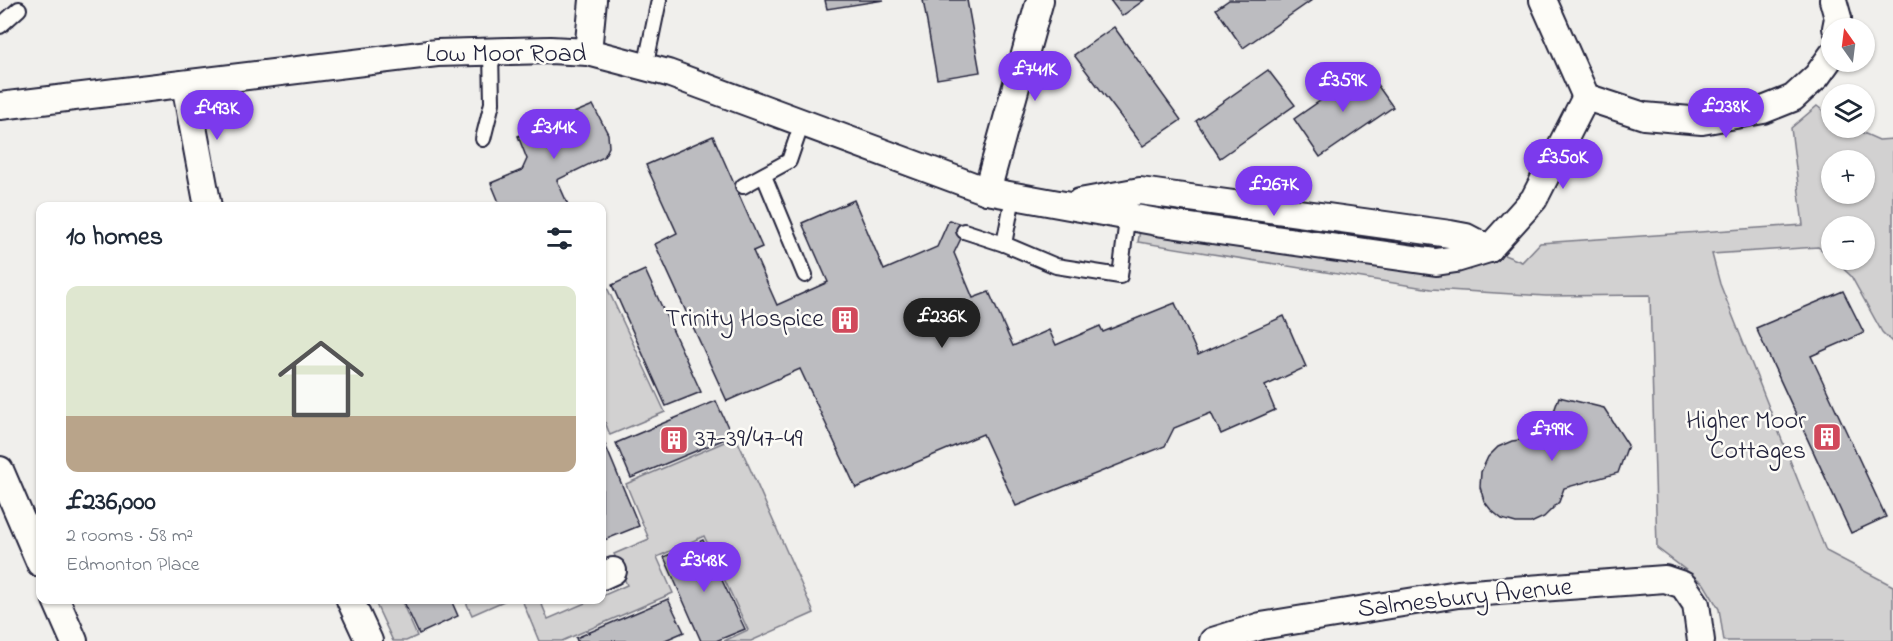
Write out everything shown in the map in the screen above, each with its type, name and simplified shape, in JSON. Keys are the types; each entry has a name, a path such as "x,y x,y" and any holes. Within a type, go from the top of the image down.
{"street":[{"path":"588,52 593,0"},
{"path":"987,191 1040,0"},
{"path":"1543,0 1586,97 1644,116 1702,121 1763,110 1792,98 1821,70"},
{"path":"1833,0 1838,18"},
{"name":"Low Moor Road","path":"0,106 437,53 550,50 588,52 668,74 987,191 1062,205 1129,205 1436,262 1456,259 1489,249 1534,200 1586,97"},
{"path":"185,84 207,202"},
{"path":"0,470 36,554"},
{"name":"Salmesbury Avenue","path":"1213,641 1261,626 1458,594 1665,579 1683,585 1696,604 1701,641"},
{"path":"59,604 74,641"},
{"path":"352,604 369,641"}],"lane":[{"path":"645,68 659,0"},
{"path":"0,26 19,9"},
{"path":"483,139 492,103 490,52"},
{"path":"743,186 789,161 802,123"},
{"path":"764,176 805,275"},
{"path":"1004,244 1013,197"},
{"path":"964,231 1004,244 1056,266 1120,276 1129,205"}],"shaded area":[{"path":"1817,106 1821,109 1821,138 1893,139 1893,343 1882,332 1851,276 1845,270 1875,270 1875,216 1821,216 1821,249 1818,247 1712,254 1720,284 1826,551 1893,586 1893,641 1724,641 1719,609 1704,584 1657,548 1650,295 1546,296 1431,289 1138,242 1142,219 1436,262 1489,249 1522,262 1540,243 1803,225 1791,128"},
{"path":"606,285 665,412 610,435 606,425"},
{"path":"736,437 814,613 751,641 724,641 748,630 704,536 657,557 673,593 562,641 539,641 524,604 542,604 548,619 583,604 606,604 606,594 627,585 614,554 649,539 626,484"},
{"path":"376,604 403,604 417,636 406,641 393,641"},
{"path":"467,604 497,604 472,615"}],"building":[{"path":"825,0 884,0 827,9"},
{"path":"923,0 967,0 980,72 937,79"},
{"path":"1110,0 1144,0 1122,16"},
{"path":"1229,0 1312,0 1243,48 1216,9"},
{"path":"1114,27 1181,120 1143,146 1074,55"},
{"path":"1366,69 1393,107 1320,157 1294,119"},
{"path":"1268,70 1295,105 1220,158 1196,121"},
{"path":"593,105 608,134 609,147 604,157 557,180 567,202 499,202 491,183 522,170 527,159 518,136"},
{"name":"Trinity Hospice","path":"713,136 762,247 753,251 777,305 828,282 802,223 854,200 884,270 937,247 949,220 967,226 954,253 973,298 989,292 1013,346 1049,330 1056,345 1100,326 1103,332 1175,303 1198,355 1284,316 1306,367 1265,386 1275,410 1221,434 1211,413 1174,428 1165,446 1016,506 983,434 856,488 800,369 727,401 655,244 677,233 646,165"},
{"path":"645,270 701,392 666,406 612,285"},
{"name":"Higher Moor Cottages","path":"1843,291 1864,333 1811,356 1886,517 1851,533 1756,328"},
{"path":"1559,397 1604,408 1628,445 1618,473 1564,488 1559,502 1544,517 1531,523 1516,523 1502,519 1484,501 1480,487 1481,472 1488,457 1498,447 1512,441 1545,437"},
{"name":"37-39/47-49","path":"716,401 732,436 631,478 616,443"},
{"path":"606,447 639,526 606,539"},
{"path":"703,540 745,629 716,641 701,641 664,557"},
{"path":"668,599 684,632 663,641 577,641 576,638"},
{"path":"405,604 453,604 458,616 419,634"}],"place":[{"name":"Trinity Hospice","path":"845,320"},
{"name":"Higher Moor Cottages","path":"1827,437"},
{"name":"37-39/47-49","path":"674,440"}]}
